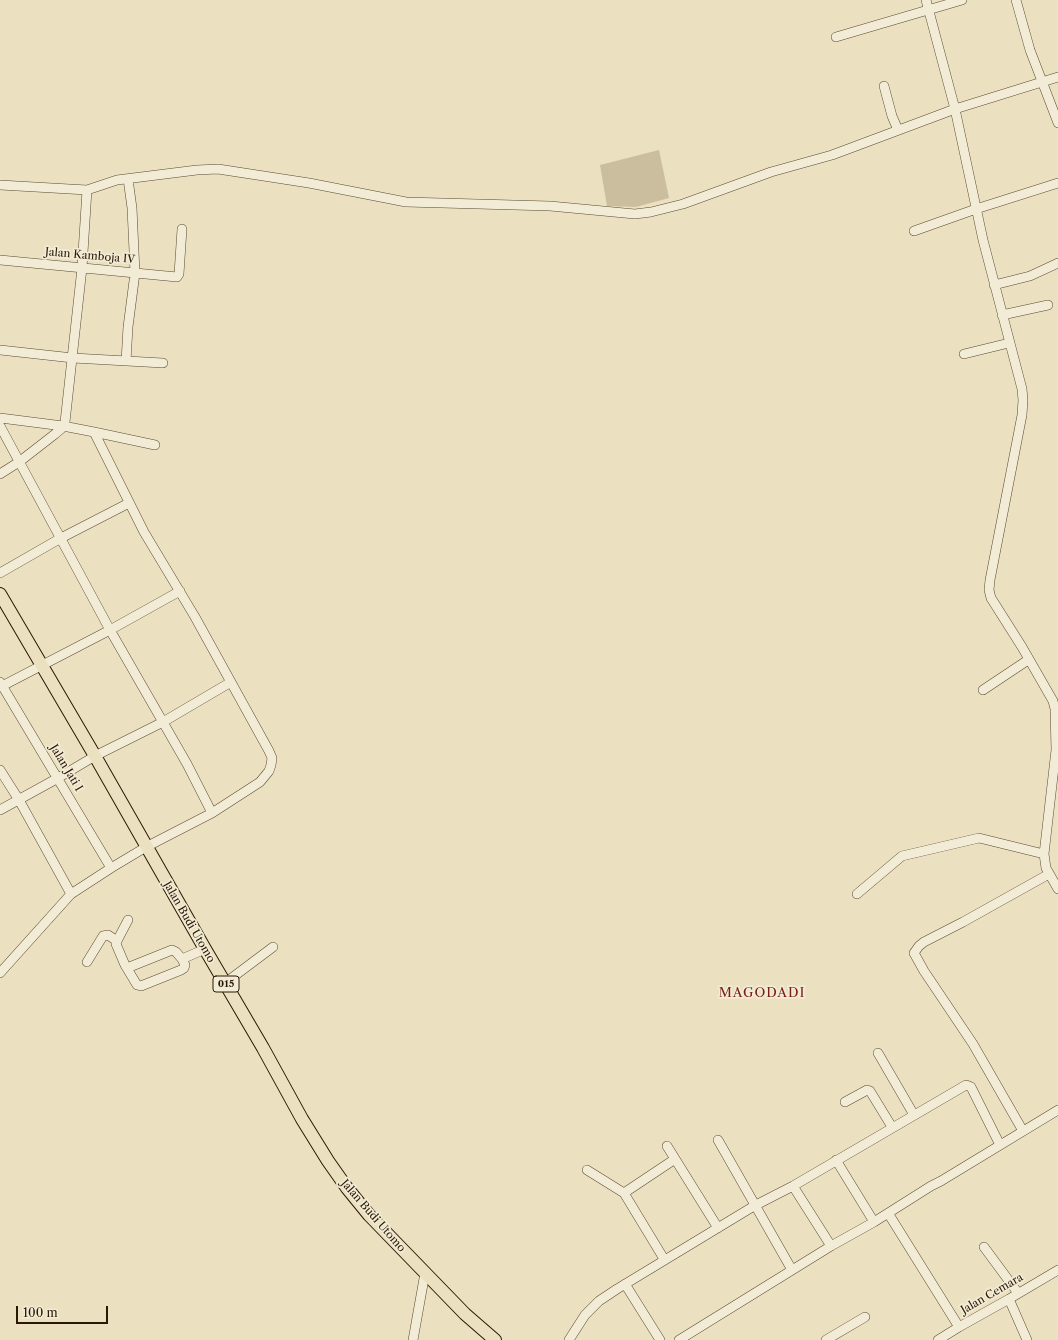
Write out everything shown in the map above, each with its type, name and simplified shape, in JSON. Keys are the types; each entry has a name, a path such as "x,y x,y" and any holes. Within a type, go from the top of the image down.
{"main road":[{"name":"Jalan Budi Utomo","path":"0,594 263,1048 302,1119 328,1161 369,1215 483,1336 495,1340"}],"street":[{"path":"926,0 955,109 994,285 1022,389 1022,415 990,580 990,590 991,598 1016,637 1053,701 1056,716 1056,750 1044,861 1049,874 1058,889"},
{"path":"836,37 929,11 962,0"},
{"path":"1016,0 1030,50 1058,123"},
{"path":"0,185 87,190 118,180 197,170 218,169 309,183 406,202 550,206 635,214 651,212 683,204 771,172 832,155 955,109 1058,77"},
{"path":"884,86 892,116 898,130"},
{"path":"126,361 134,273 132,208 128,179"},
{"path":"914,231 1058,182"},
{"path":"0,474 19,462 55,434 63,426 66,417 82,268 87,190"},
{"name":"Jalan Kamboja IV","path":"0,260 178,276 182,228"},
{"path":"994,285 1030,276 1058,263"},
{"path":"1002,315 1048,306"},
{"path":"964,354 1009,343"},
{"path":"0,350 73,358 163,363"},
{"path":"0,418 63,426 155,445"},
{"path":"0,426 110,630 163,722 212,813"},
{"path":"0,973 71,894 146,847 212,813 260,782 272,765 272,758 269,751 180,591 144,532 94,432"},
{"path":"0,573 61,538 129,503"},
{"path":"1,684 110,630 180,591"},
{"path":"983,690 1028,660"},
{"path":"0,810 95,756 163,722 231,682"},
{"name":"Jalan Jati I","path":"1,684 111,868"},
{"path":"0,770 19,800 71,894"},
{"path":"857,894 902,856 979,838 1044,854"},
{"path":"1023,1131 973,1044 924,971 914,953 924,942 1049,874"},
{"path":"116,941 128,920"},
{"path":"87,962 103,936 108,935 116,941 127,968 137,985 142,986 181,970 185,965 176,952 172,950 127,968"},
{"path":"225,983 272,947"},
{"path":"182,959 205,950"},
{"path":"878,1053 914,1115"},
{"path":"569,1340 585,1315 599,1301 624,1284 754,1206 793,1186 966,1085 970,1086 1000,1145"},
{"path":"845,1102 867,1090 870,1091 892,1127"},
{"path":"678,1340 1058,1110"},
{"path":"718,1140 754,1206 792,1270"},
{"path":"667,1146 718,1228"},
{"path":"624,1193 675,1159"},
{"path":"836,1160 874,1222"},
{"path":"587,1170 624,1193 664,1259"},
{"path":"793,1186 832,1246"},
{"path":"888,1213 959,1327"},
{"path":"984,1247 1018,1293"},
{"name":"Jalan Cemara","path":"938,1340 1058,1270"},
{"path":"413,1340 425,1273"},
{"path":"624,1284 660,1340"},
{"path":"1009,1299 1027,1340"},
{"path":"826,1340 865,1317"}],"shaded area":[{"path":"659,150 669,198 636,207 607,206 600,165"}],"district":[{"name":"MAGODADI","path":"762,993"}]}
